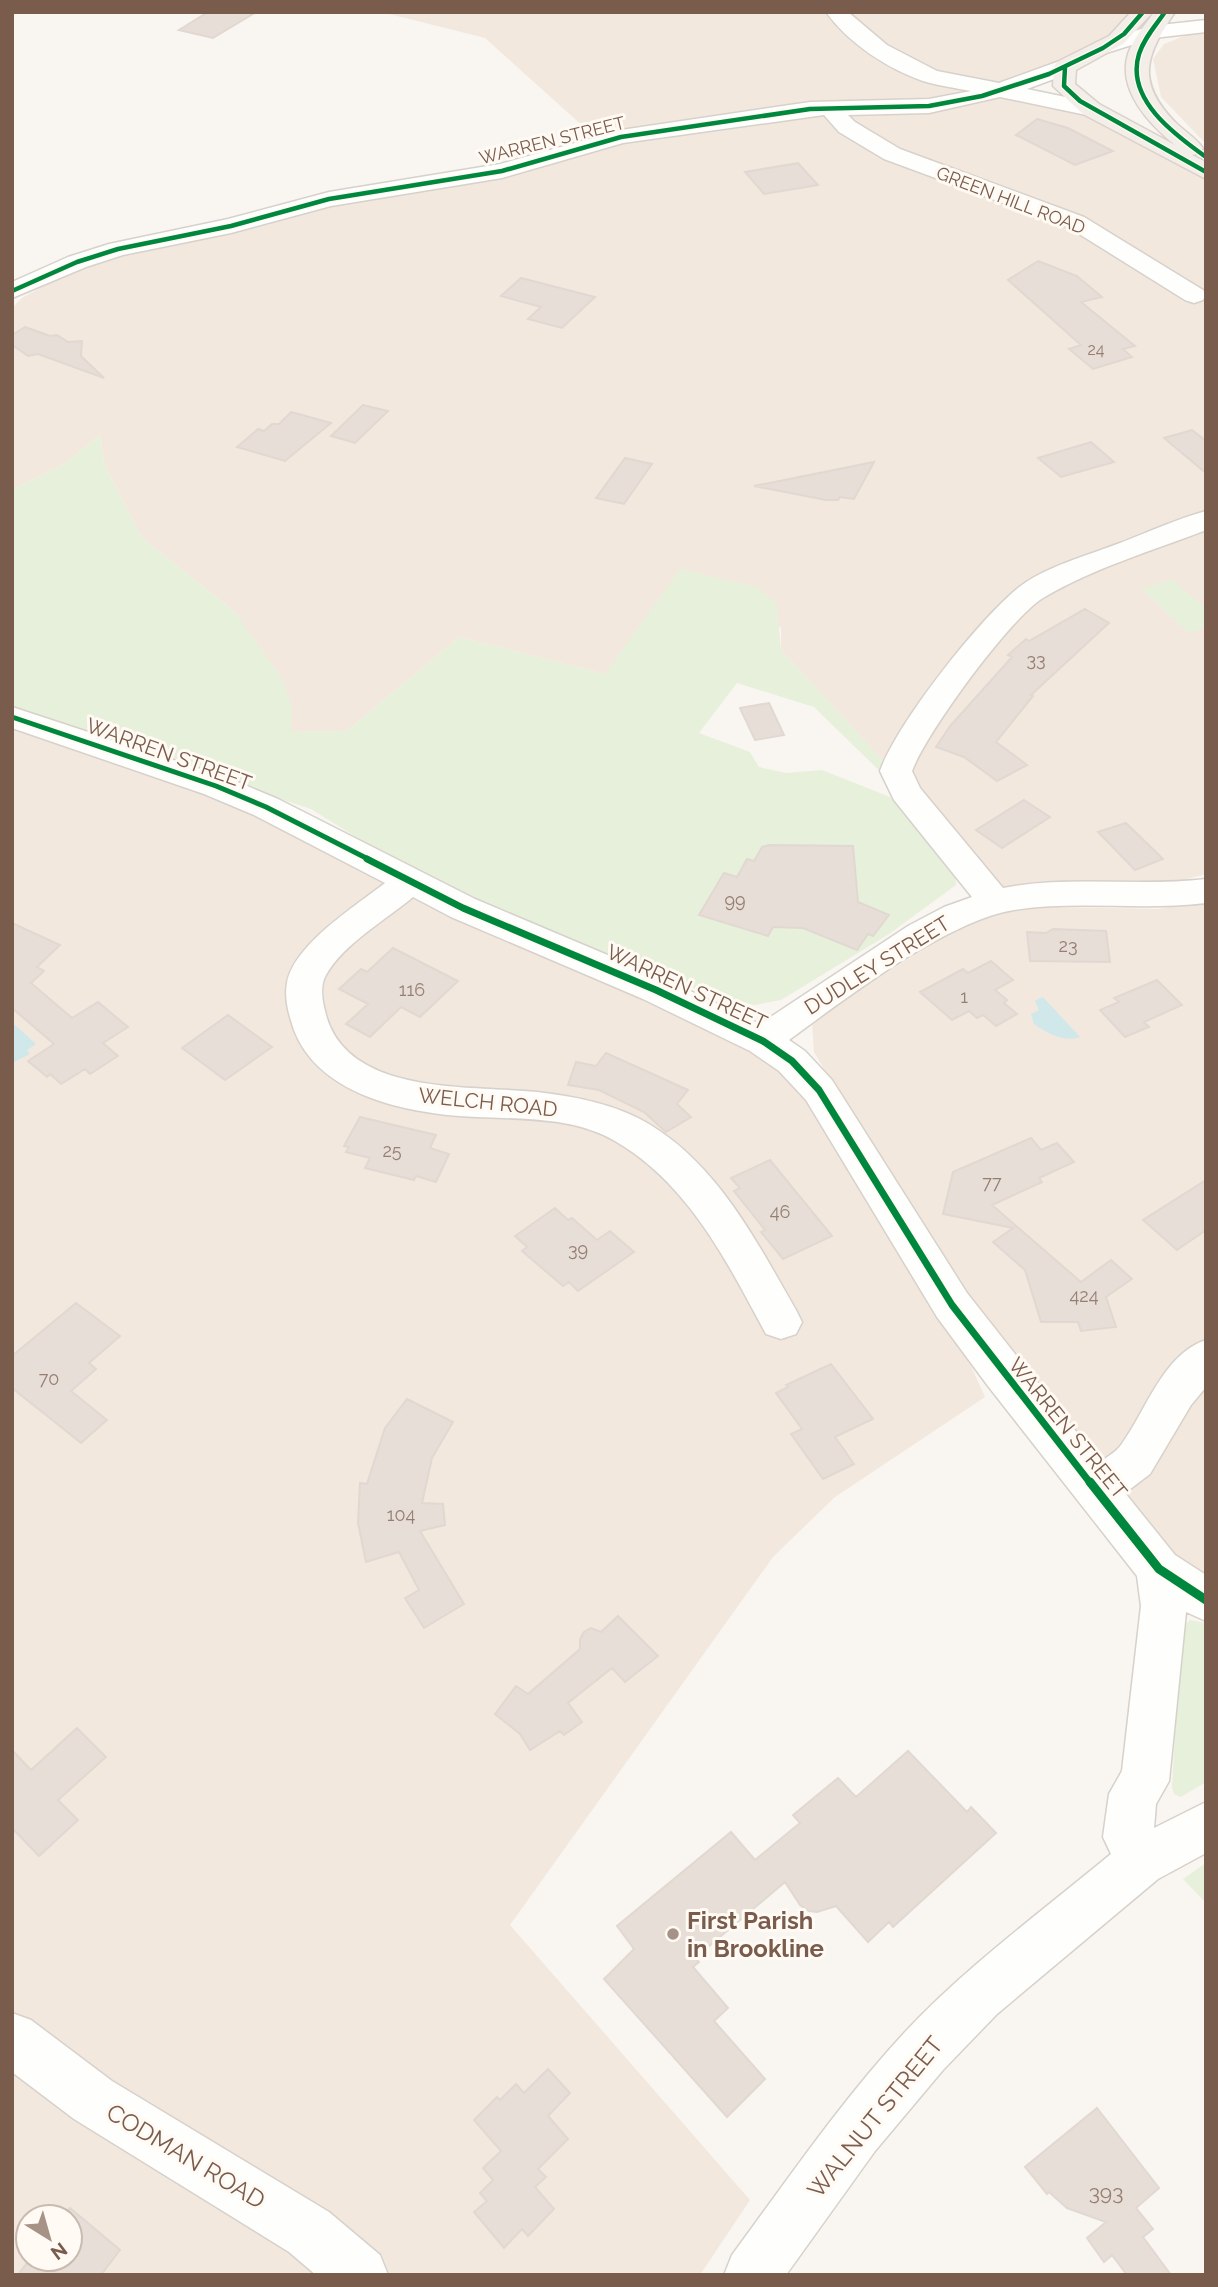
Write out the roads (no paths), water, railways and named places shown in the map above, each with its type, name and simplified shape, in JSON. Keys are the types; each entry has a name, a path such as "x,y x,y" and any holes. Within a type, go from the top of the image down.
{"main road":[{"path":"1165,12 1147,22 1139,54 1138,71 1142,91 1153,110 1178,137 1206,157"},
{"path":"1138,71 1130,61 1121,57 1095,52 1065,67 1064,86 1099,113 1206,172"},
{"path":"1099,113 1139,120 1153,110"}],"street":[{"path":"836,12 868,43 910,68 954,82 1099,113"},
{"path":"1095,52 1147,22 1206,26"},
{"name":"WARREN STREET","path":"12,291 63,267 106,253 232,226 329,200 502,171 633,135 829,107 929,106 998,91 1065,67"},
{"name":"GREEN HILL ROAD","path":"829,107 847,127 892,154 1076,222 1194,295"},
{"path":"995,902 906,792 897,772 901,757 942,694 1001,621 1031,593 1070,572 1206,520"},
{"name":"WARREN STREET","path":"12,717 240,796 408,883 656,990 763,1041 792,1061 819,1090 952,1306 1003,1374 1158,1569 1206,1600"},
{"name":"WELCH ROAD","path":"408,883 327,952 306,977 305,1007 309,1025 320,1044 347,1070 385,1087 447,1101 561,1110 600,1119 629,1131 672,1161 704,1195 731,1233 781,1322"},
{"name":"DUDLEY STREET","path":"763,1041 802,1011 962,912 1017,898 1081,895 1201,898"},
{"path":"1096,1489 1135,1461 1176,1392 1206,1357"},
{"name":"WALNUT STREET","path":"1140,1863 1151,1842 1157,1798 1145,1781 1164,1606 1158,1569"},
{"name":"WALNUT STREET","path":"752,2275 856,2132 924,2051 979,1996 1140,1863 1206,1826"},
{"name":"CODMAN ROAD","path":"12,2039 93,2100 309,2232 360,2275"}],"water":[{"path":"1042,997 1080,1037 1062,1038 1034,1024 1031,1014 1039,1010 1035,1001"},
{"path":"15,1025 36,1044 27,1050 30,1054 12,1063 12,1026"}],"place":[{"name":"First Parish in Brookline","path":"673,1934"}]}
